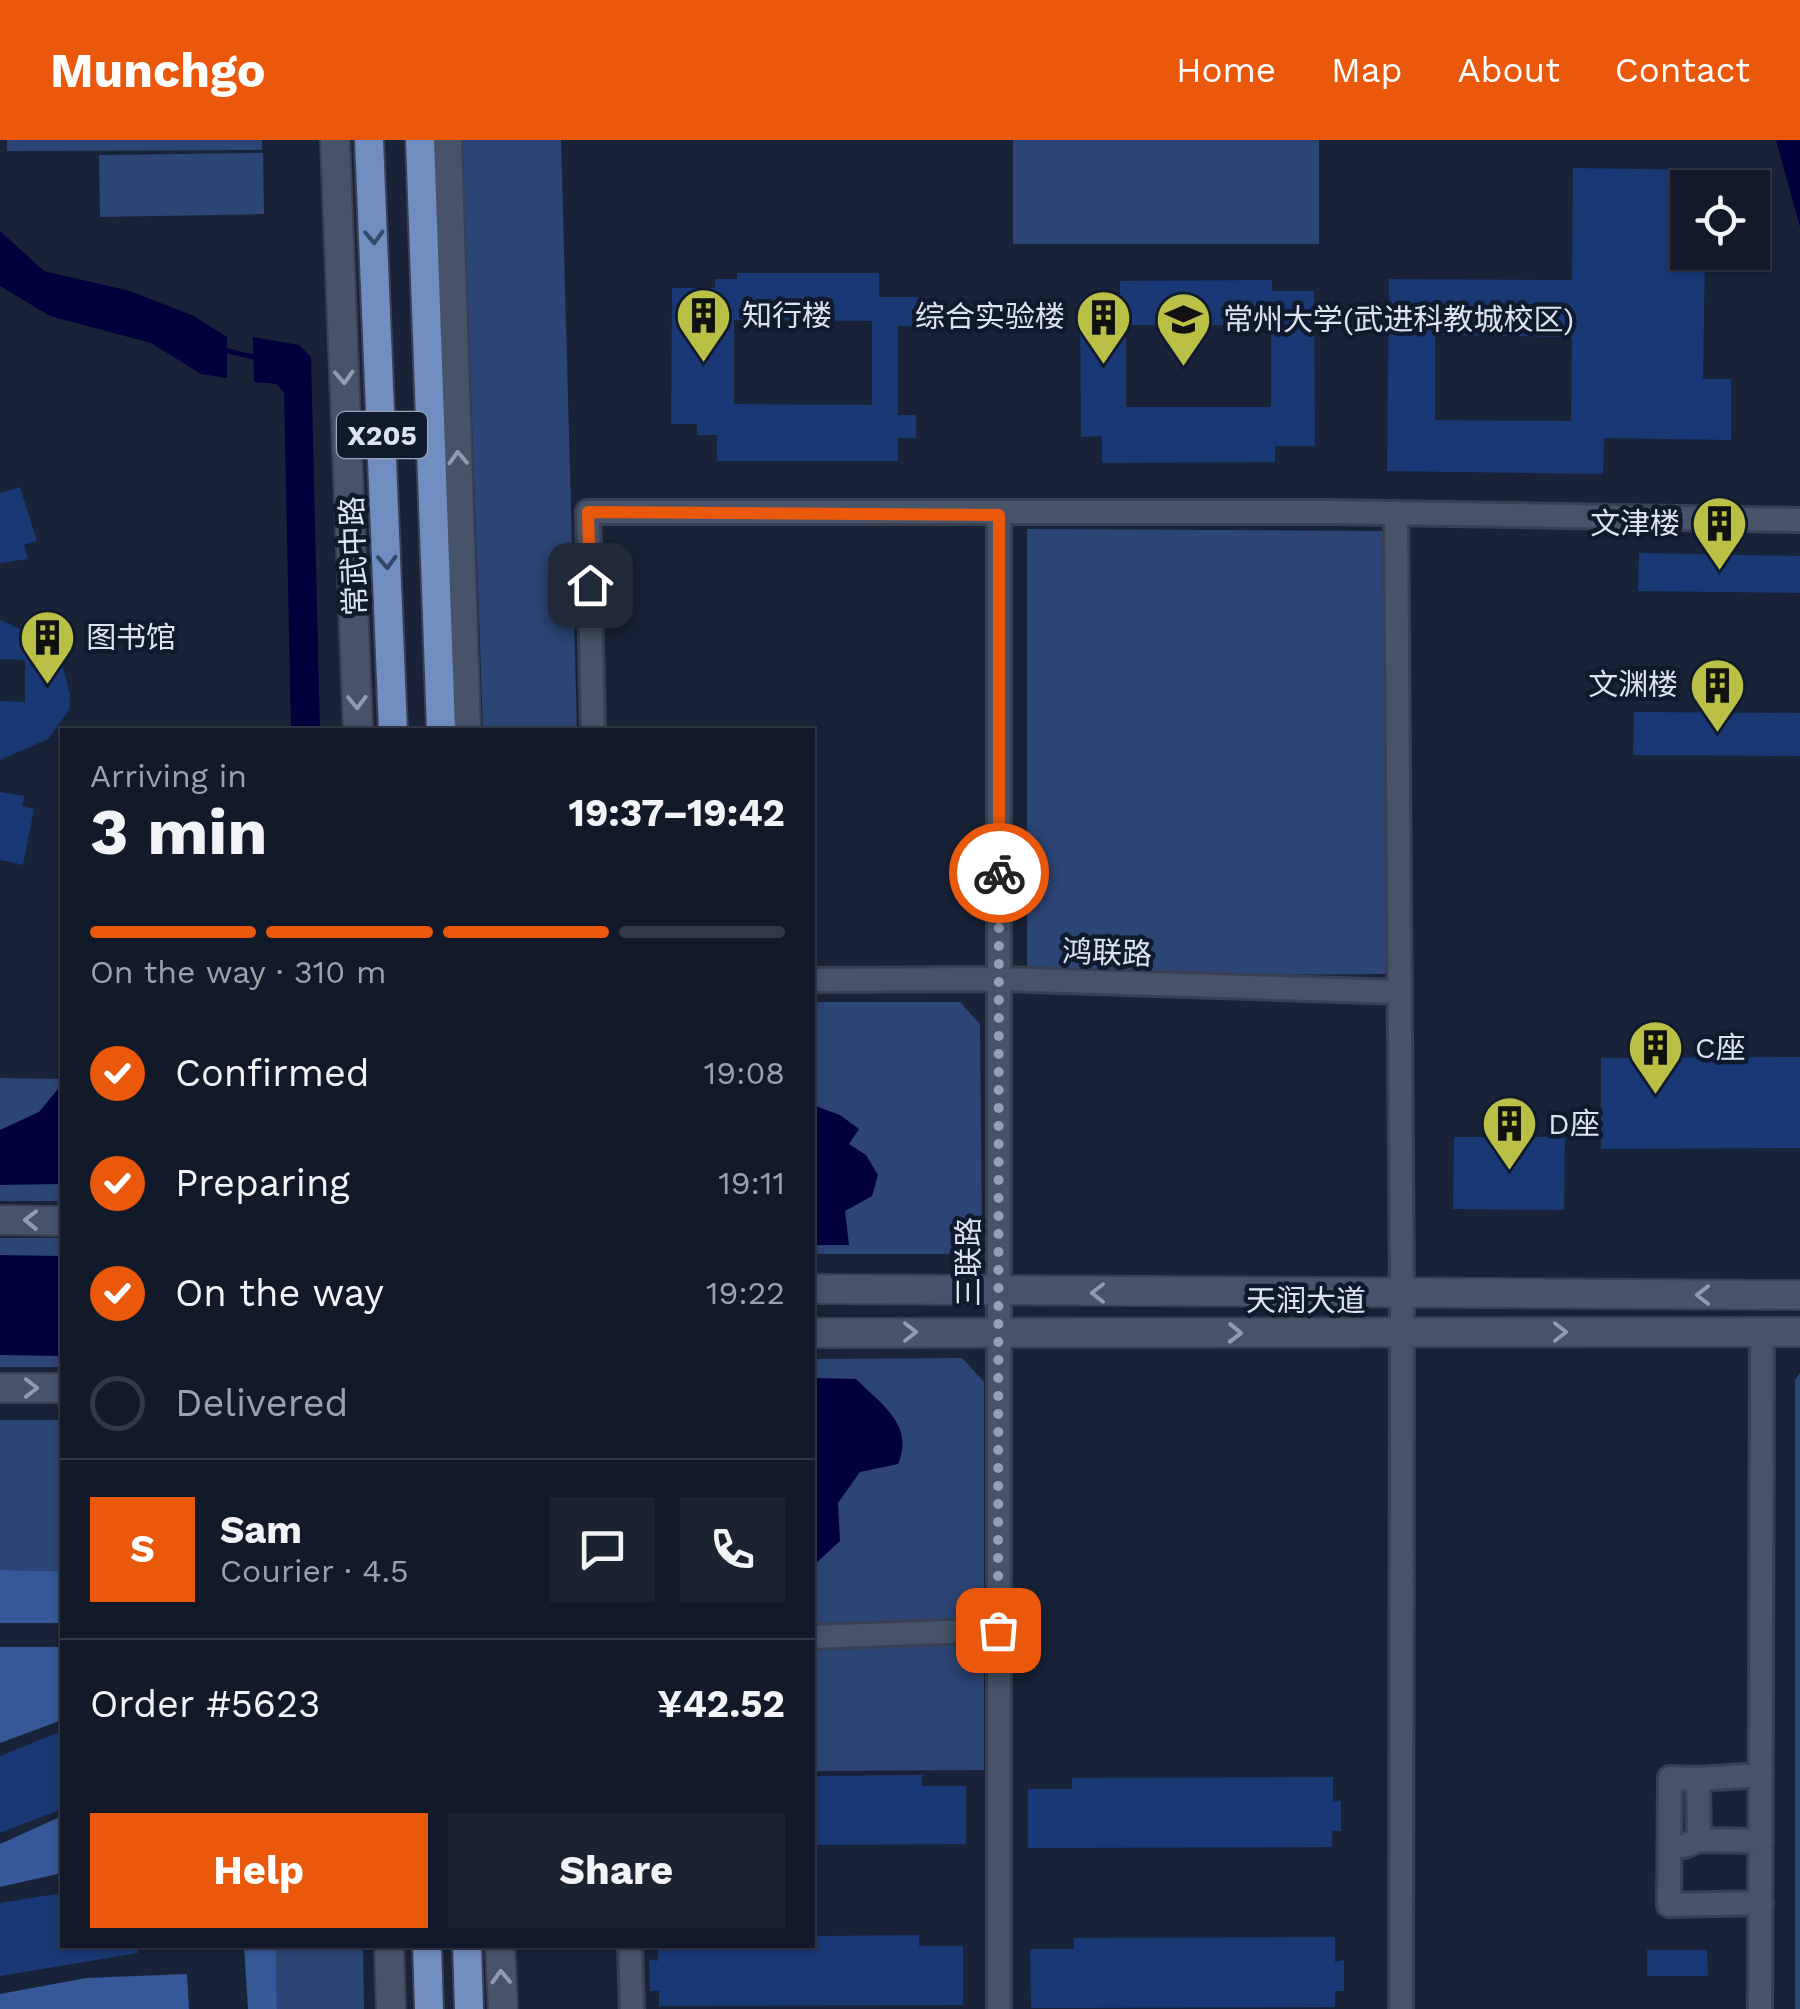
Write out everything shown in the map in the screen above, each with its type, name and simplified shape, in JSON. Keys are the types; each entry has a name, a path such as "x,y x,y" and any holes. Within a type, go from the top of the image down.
{"main road":[{"name":"常武中路","path":"370,140 394,728"},
{"name":"X205","path":"420,140 442,728"},
{"path":"428,1948 429,2009"},
{"path":"468,1948 469,2009"}],"street":[{"path":"335,140 358,728"},
{"path":"447,140 466,728"},
{"path":"593,728 588,512 1396,514 1800,520"},
{"path":"1396,514 1402,1294 1400,2009"},
{"name":"三联路","path":"998,2009 999,515"},
{"name":"鸿联路","path":"815,980 998,980 1400,992"},
{"path":"0,1220 60,1221"},
{"name":"天润大道","path":"815,1289 1800,1296"},
{"path":"1760,2009 1762,1332"},
{"name":"天润大道","path":"815,1333 1800,1332"},
{"path":"0,1388 60,1388"},
{"path":"815,1637 998,1630"},
{"path":"1760,1903 1668,1905 1667,1771 1698,1780 1761,1775"},
{"path":"1698,1780 1698,1840"},
{"path":"1667,1852 1698,1840 1761,1841"},
{"path":"389,1948 391,2009"},
{"path":"500,1948 502,2009"},
{"path":"630,1948 632,2009"}],"shaded area":[{"path":"7,140 262,140 262,150 7,151"},
{"path":"462,140 561,140 577,728 483,728"},
{"path":"1013,140 1319,140 1319,244 1013,244"},
{"path":"1776,140 1800,140 1800,227"},
{"path":"263,153 264,214 100,217 99,155"},
{"path":"0,231 44,271 130,291 194,316 227,337 227,378 201,374 151,343 50,316 0,286"},
{"path":"253,337 299,345 311,357 320,728 291,728 284,393 277,384 254,382"},
{"path":"1027,529 1387,531 1392,974 1027,976"},
{"path":"815,1002 960,1002 980,1024 982,1231 960,1254 815,1254"},
{"path":"0,1078 60,1079 60,1201 0,1201"},
{"path":"60,1086 60,1184 0,1185 0,1130 39,1112"},
{"path":"815,1106 840,1115 859,1129 849,1144 866,1155 878,1175 872,1196 845,1211 849,1245 815,1245"},
{"path":"0,1238 60,1238 60,1367 0,1367"},
{"path":"0,1255 60,1256 60,1356 0,1355"},
{"path":"962,1358 984,1382 984,1770 815,1771 815,1359"},
{"path":"1800,1373 1800,2009 1795,2009 1795,1380"},
{"path":"815,1378 856,1379 893,1416 902,1438 898,1464 860,1472 838,1503 840,1541 815,1564"},
{"path":"0,1420 60,1420 60,1571 0,1570"},
{"path":"0,1570 60,1571 60,1623 0,1623"},
{"path":"0,1647 60,1647 60,1721 0,1743"},
{"path":"60,1817 60,1873 0,1887 0,1844"},
{"path":"244,1948 276,1948 277,2009 248,2009"},
{"path":"276,1948 363,1948 364,2009 277,2009"},
{"path":"187,1974 189,2009 0,2009 0,1994 86,1978"}],"building":[{"path":"1573,168 1706,170 1670,170 1670,270 1705,270 1703,379 1731,379 1731,440 1604,438 1603,474 1387,471 1389,279 1572,280","holes":["1435,335 1572,337 1571,421 1435,420"]},
{"name":"知行楼","path":"737,273 879,273 879,297 918,297 918,326 898,326 898,415 916,415 916,438 898,438 898,461 717,461 717,435 697,435 697,424 671,424 672,288 715,288 715,279 737,279","holes":["734,320 872,321 872,405 734,404"]},
{"name":"综合实验楼","path":"1272,280 1272,291 1314,291 1315,446 1275,446 1275,462 1102,463 1102,436 1081,437 1080,299 1120,298 1120,281","holes":["1126,325 1271,325 1271,407 1126,407"]},
{"path":"20,487 37,541 24,545 28,559 0,563 0,493"},
{"name":"文津楼","path":"1639,553 1800,556 1800,593 1638,591"},
{"name":"图书馆","path":"0,620 48,642 61,659 70,695 69,710 48,739 0,760 0,701 25,702 25,660 0,659"},
{"name":"文渊楼","path":"1634,712 1800,713 1800,756 1633,755"},
{"path":"0,792 24,796 22,806 34,809 23,865 0,860"},
{"path":"1800,1057 1800,1148 1601,1149 1601,1058"},
{"name":"D座","path":"1454,1137 1565,1137 1564,1210 1453,1209"},
{"path":"60,1732 60,1810 0,1833 0,1756"},
{"path":"922,1775 922,1786 966,1786 966,1844 815,1845 815,1776"},
{"path":"1333,1777 1333,1802 1341,1800 1341,1831 1332,1831 1332,1847 1028,1848 1028,1789 1072,1789 1072,1778"},
{"path":"60,1893 60,1948 138,1948 138,1953 0,1976 0,1903"},
{"path":"919,1935 919,1946 963,1946 963,2005 659,2006 659,1991 650,1991 649,1959 658,1961 658,1948 815,1948 815,1936"},
{"path":"1335,1937 1335,1962 1344,1960 1344,1991 1335,1991 1335,2007 1031,2008 1030,1949 1074,1949 1074,1938"},
{"path":"1647,1950 1707,1950 1708,1976 1647,1976"}],"waterway":[{"path":"224,350 257,358"}],"way so far":[{"path":"998,1630 999,873"}],"place":[{"name":"知行楼","path":"703,365"},
{"name":"综合实验楼","path":"1104,366"},
{"name":"常州大学(武进科教城校区)","path":"1184,369"},
{"name":"文津楼","path":"1719,573"},
{"name":"图书馆","path":"47,687"},
{"name":"文渊楼","path":"1717,734"},
{"name":"C座","path":"1656,1097"},
{"name":"D座","path":"1509,1173"}],"route":[{"path":"590,585 588,512 999,515 999,873"}]}
